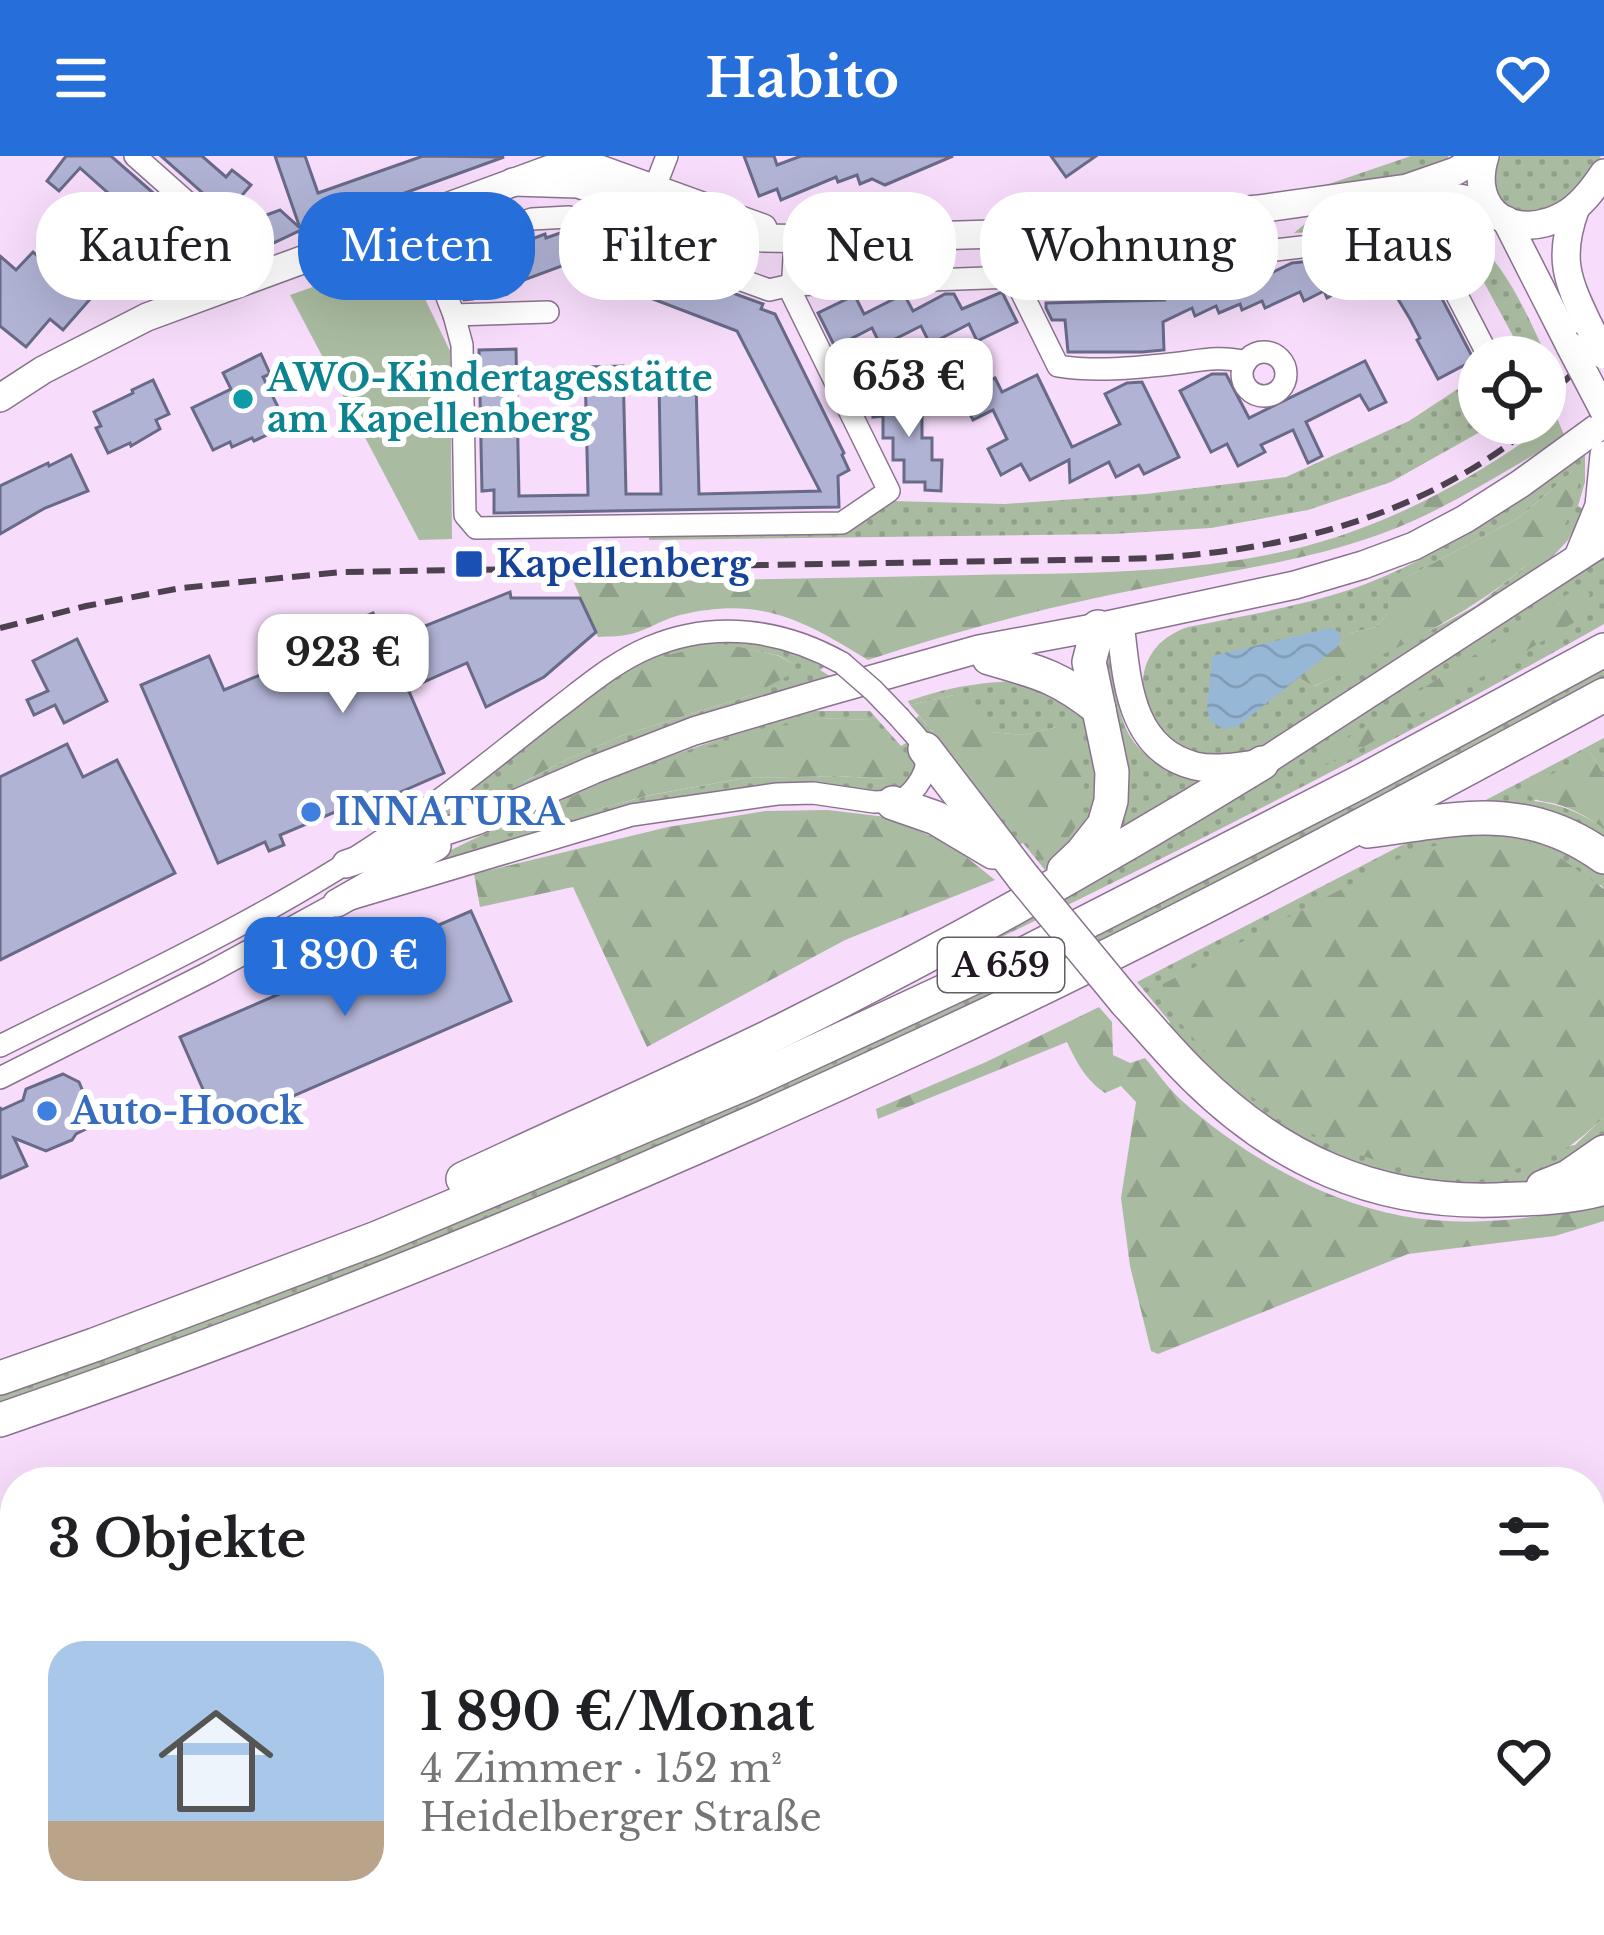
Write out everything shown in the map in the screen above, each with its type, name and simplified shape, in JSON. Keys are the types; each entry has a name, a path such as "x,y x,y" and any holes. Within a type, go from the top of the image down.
{"highway":[{"path":"377,1238 455,1183 783,1030 1022,880 1082,853 1104,824 1112,801 1112,772 1089,662 1108,625"},
{"name":"A 659","path":"0,1378 377,1238 749,1082 1018,957 1362,781 1604,650"},
{"path":"989,658 1051,676 1099,709"},
{"name":"A 659","path":"0,1420 345,1294 739,1129 938,1038 1348,833 1604,695"},
{"path":"925,749 1022,880 1126,1002 1195,1077 1248,1124 1300,1157 1349,1180 1408,1196 1514,1199 1604,1188"},
{"path":"1022,880 1118,851 1262,764"},
{"path":"893,803 936,818 1022,880"},
{"path":"1348,833 1463,819 1523,820 1579,839 1604,857"},
{"path":"1514,1199 1568,1177 1604,1152"}],"main road":[{"path":"1278,205 1407,188 1482,156"},
{"path":"1482,156 1480,177 1486,192"},
{"path":"485,192 548,168 581,164 639,192"},
{"path":"1495,212 1519,224 1541,224 1576,207 1604,173"},
{"path":"1407,188 1422,192"},
{"path":"1576,207 1566,237 1565,268 1604,411"},
{"path":"1495,212 1580,336 1604,355"},
{"path":"0,398 126,326 193,300"},
{"path":"346,864 476,821 694,731 823,693 979,649 1295,585 1363,565 1414,546 1483,508 1604,423"},
{"path":"1578,557 1599,506 1604,455"},
{"path":"1108,625 1131,702 1140,724 1155,742 1196,766 1262,764 1604,541"},
{"path":"823,693 938,671 1108,625"},
{"path":"337,903 476,821"}],"street":[{"path":"135,156 176,192"},
{"path":"653,192 667,156"},
{"path":"448,300 462,346 465,515 476,529 842,523 890,491 792,294 568,217 535,219"},
{"path":"1278,249 1397,236 1418,240 1435,253 1478,336"},
{"path":"780,288 783,278"},
{"path":"780,288 980,279"},
{"path":"1025,300 1058,366 1086,370 1226,357 1246,362"},
{"path":"454,315 548,312"},
{"path":"0,1046 208,942 346,864 470,778 613,666 650,646 695,633 739,630 783,637 834,659 873,690 925,749 916,788 901,801 776,794 632,815 337,903 0,1078"}],"green space":[{"path":"1411,156 1448,156 1450,164 1432,173 1317,188"},
{"path":"1501,156 1601,156 1578,193 1533,217 1506,209 1498,195 1493,177"},
{"path":"1495,262 1537,336 1513,336 1494,300"},
{"path":"298,292 298,300 426,300 450,351 452,539 419,540 290,295"},
{"path":"1458,389 1459,444 1391,482 1308,510 1211,528 1113,534 649,540 649,533 846,529 891,501 1005,504 1286,477 1409,421"},
{"path":"1520,444 1553,444 1450,503 1378,535 1291,559 1040,611 868,660 800,623 757,610 708,610 633,633 598,637 574,583 1093,573 1251,558 1362,528 1430,498"},
{"path":"1585,454 1585,482 1578,506 1585,510 1568,540 1545,565 1264,747 1210,756 1186,749 1152,719 1143,677 1164,639 1188,627 1308,602 1406,567 1510,506","holes":["1573,471 1526,566 1477,605 1445,623 1315,686 1301,679 1350,633 1376,627 1409,576 1520,517"]},
{"path":"1573,471 1580,479 1561,532 1512,577 1466,610 1392,650 1314,686 1301,679 1304,657 1350,633 1376,627 1388,613 1388,592 1520,517"},
{"path":"1604,554 1604,624 1222,828 833,1018"},
{"path":"1577,588 1586,588 1593,599 1578,620 1345,758 1318,766 1317,758"},
{"path":"734,640 770,646 824,667 820,670 830,676 605,750 405,835 620,673 694,642","holes":["739,647 780,656 793,664 751,695 621,736 522,783"]},
{"path":"740,647 779,656 793,664 792,674 751,695 621,736 521,783 507,784 503,779 508,769 579,708 636,669 677,653"},
{"path":"1106,654 1131,738 1157,761 1203,780 1120,831 1101,655"},
{"path":"1604,666 1604,678 1390,794 1066,960 846,1064 462,1229 0,1404 0,1394 272,1294"},
{"path":"1037,683 1087,715 1100,791 1082,835 1045,870 915,719 919,716 1042,860 1057,727 1025,735 991,732 954,695 910,705 908,701 962,686"},
{"path":"971,695 991,732 1025,735 1057,727 1075,733 1084,785 1082,810 1071,834 1042,861 910,705"},
{"path":"815,711 870,711 901,746 906,743 917,755 916,762 908,778 888,793 819,784 553,828 405,873 606,781","holes":["819,718 870,720 888,779 745,778 651,795 499,835 499,830 577,795 697,753"]},
{"path":"819,718 870,720 900,754 899,765 888,779 745,778 650,795 499,836 499,830 615,779 738,737"},
{"path":"1604,738 1604,776 1591,753 1534,801 1562,807 1596,823 1604,829 1604,844 1480,803"},
{"path":"1591,753 1604,776 1604,829 1575,811 1527,794 1528,787"},
{"path":"828,810 886,817 950,844 995,880 845,940 647,1047 573,887 480,907 474,874 668,827 765,811"},
{"path":"1445,830 1530,832 1604,872 1604,889 1601,885 1161,1000 1243,1090 1301,1128 1408,1169 1575,1145 1604,1117 1604,1142 1530,1181 1466,1189 1368,1171 1291,1137 1236,1095 1168,1027 1170,1022 1137,982 1402,845"},
{"path":"1479,837 1542,845 1604,889 1604,1117 1549,1158 1499,1172 1452,1174 1408,1169 1343,1148 1298,1127 1242,1089 1161,1000 1163,984 1415,850"},
{"path":"1099,1007 1112,1022 1113,1055 1130,1063 1145,1058 1204,1120 1313,1187 1372,1209 1427,1220 1503,1220 1604,1202 1604,1221 1555,1236 1408,1254 1158,1354 1151,1351 1130,1266 1121,1198 1136,1102 1121,1086 1105,1093 1098,1088 1067,1042 878,1119 876,1109"}],"water":[{"path":"1330,628 1338,631 1338,646 1238,726 1224,729 1211,722 1207,709 1212,656"}],"building":[{"path":"66,156 111,156 152,192 107,192 80,168 59,191 47,181"},
{"path":"161,156 202,156 226,177 232,170 251,185 245,192 202,192"},
{"path":"275,156 305,156 318,192 298,192 298,222"},
{"path":"423,156 504,157 407,192 321,192"},
{"path":"744,156 774,156 777,165 801,156 953,156 885,185 872,179 860,184 857,175 838,182 836,177 800,192 783,192 781,200 777,189 759,196"},
{"path":"1051,156 1096,156 1066,177"},
{"path":"280,210 298,232 274,243 274,212"},
{"path":"559,233 559,267 535,276 535,238 545,234 546,238"},
{"path":"33,252 36,300 89,300 63,330 50,319 26,347 0,326 0,256 16,270"},
{"path":"1302,262 1302,296 1300,292 1265,308 1262,301 1219,313 1216,306 1195,316 1192,308 1163,322 1164,350 1068,352 1065,320 1052,320 1046,308 1046,303 1278,300 1278,270"},
{"path":"956,298 962,309 983,300 1006,300 1017,322 977,341 969,324 930,344 921,326 881,346 872,328 835,347 818,313 845,300 857,300 864,314 892,300 907,300 913,311 934,300"},
{"path":"656,300 752,300 775,314 844,453 849,470 838,476 839,507 494,513 494,490 482,491 479,350 516,349 519,496 588,495 585,367 623,366 626,494 661,494 659,383 696,383 699,494 820,491 737,331"},
{"path":"1398,300 1443,300 1461,336 1458,368 1438,379"},
{"name":"AWO-Kindertagesstätte am Kapellenberg","path":"261,354 270,374 263,377 281,413 267,420 273,432 213,450 192,408 231,389 223,373"},
{"path":"1365,361 1386,402 1369,410 1360,395 1306,422 1322,456 1308,463 1293,430 1261,445 1265,452 1238,466 1227,444 1211,452 1180,391 1212,374 1226,374 1249,418"},
{"path":"1037,375 1072,447 1120,424 1105,394 1127,383 1142,382 1179,457 1144,474 1139,465 1116,477 1109,462 1070,482 1069,460 1030,480 1021,464 1001,475 988,449 1007,439 993,410 973,420 960,394 995,378 1002,392"},
{"path":"153,380 169,414 156,420 160,429 108,453 94,412"},
{"path":"913,394 913,417 922,417 922,438 932,438 932,460 942,460 941,491 925,490 925,482 904,482 904,460 893,460 893,438 883,438 883,416 873,417 873,395"},
{"path":"71,455 88,491 45,508 0,534 0,486"},
{"path":"510,592 511,598 580,598 596,632 544,677 486,707 467,663 408,689 444,773 357,811 354,804 280,835 284,845 269,851 265,842 218,863 141,685 209,656 224,690 272,670 281,689 311,675 304,660 329,649 323,635 373,613 385,642"},
{"path":"77,639 107,701 64,723 55,705 34,715 27,700 48,691 33,661"},
{"path":"67,744 83,777 117,760 175,873 0,960 0,777"},
{"path":"471,911 511,1001 220,1128 180,1037"},
{"name":"Auto-Hoock","path":"63,1074 79,1082 92,1113 88,1128 46,1151 14,1138 27,1166 0,1178 0,1107 23,1100 26,1089"}],"railway":[{"path":"1566,380 1604,343"},
{"path":"0,628 181,588 342,572 1124,559 1234,550 1289,540 1394,508 1444,485 1508,444"}],"place":[{"name":"AWO-Kindertagesstätte am Kapellenberg","path":"243,399"},
{"name":"Kapellenberg","path":"469,564"},
{"name":"INNATURA","path":"311,812"},
{"name":"Auto-Hoock","path":"47,1111"}]}
